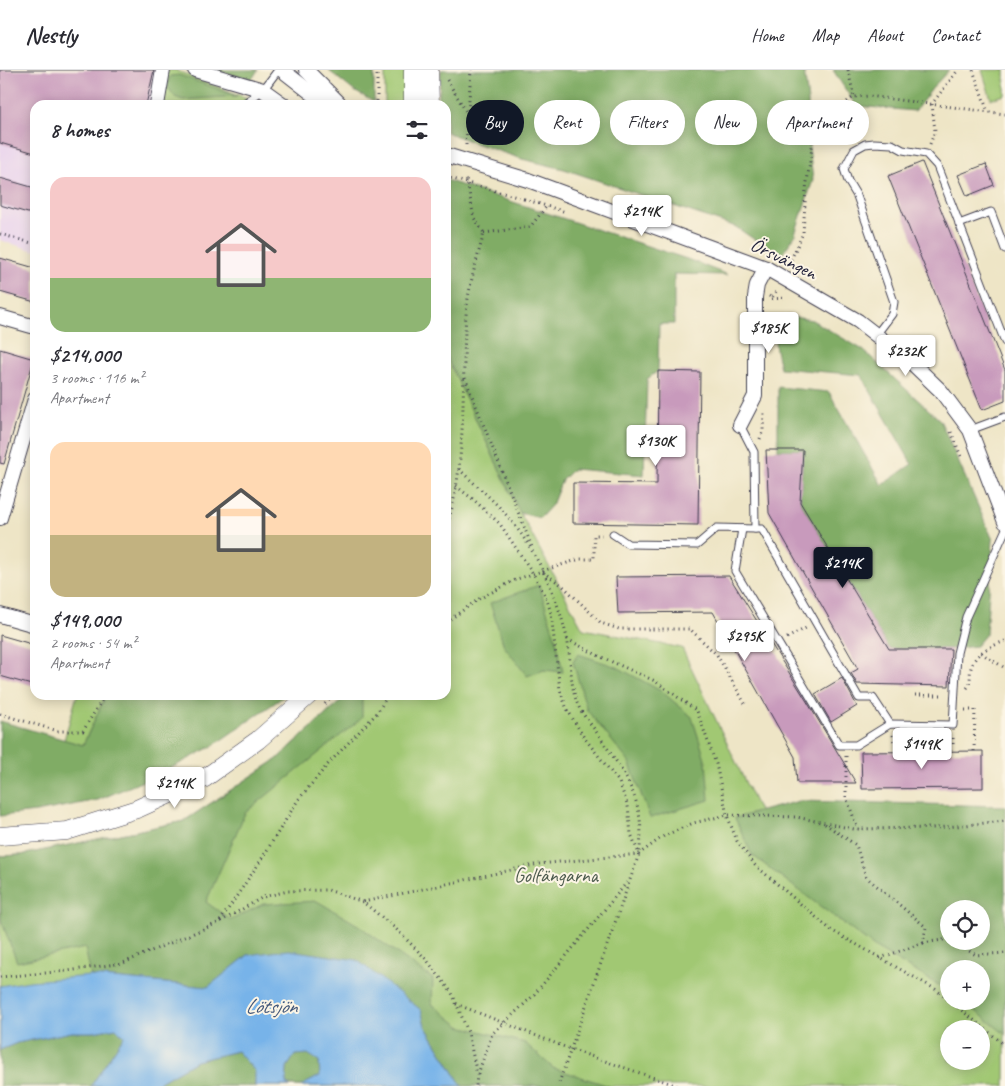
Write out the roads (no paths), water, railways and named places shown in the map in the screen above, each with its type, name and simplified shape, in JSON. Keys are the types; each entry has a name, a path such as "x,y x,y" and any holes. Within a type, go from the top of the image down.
{"street":[{"path":"158,100 163,70"},
{"path":"195,70 263,90 277,100"},
{"path":"280,70 324,100"},
{"path":"306,70 337,100"},
{"path":"413,70 413,100"},
{"path":"429,70 430,100"},
{"name":"Örsvängen","path":"451,157 528,180 766,268 858,321 912,363 941,391 970,430 1005,522"},
{"path":"740,425 756,396 755,297 757,285 766,268"},
{"path":"0,317 30,326"},
{"path":"0,518 30,416"},
{"path":"0,615 30,624"},
{"path":"0,836 67,831 137,809 205,778 258,740 303,700"}],"lane":[{"path":"249,100 263,90 280,70"},
{"path":"876,335 892,314 894,302 857,196 848,181 844,169 854,150 865,144 874,143 892,144 903,150 926,154 937,166 1005,342"},
{"path":"959,224 991,212 1005,249"},
{"path":"970,430 1005,417"},
{"path":"740,425 754,452 756,529"},
{"path":"612,534 628,544 697,545 717,528 762,529 860,698 873,698 890,724"},
{"path":"742,528 735,571 838,745 856,745 890,724 953,725 956,653 966,617 1005,531"}],"water":[{"name":"Lötsjön","path":"289,950 357,960 421,1010 425,1026 462,1086 301,1086 320,1076 319,1061 308,1054 295,1055 287,1067 286,1084 290,1086 255,1086 255,1071 237,1051 196,1061 153,1086 91,1086 124,1036 116,1028 93,1032 72,1032 17,1043 0,1050 0,986 30,981 91,976 208,987 248,955"}],"park label":[{"name":"Golfängarna","path":"556,875"}]}
